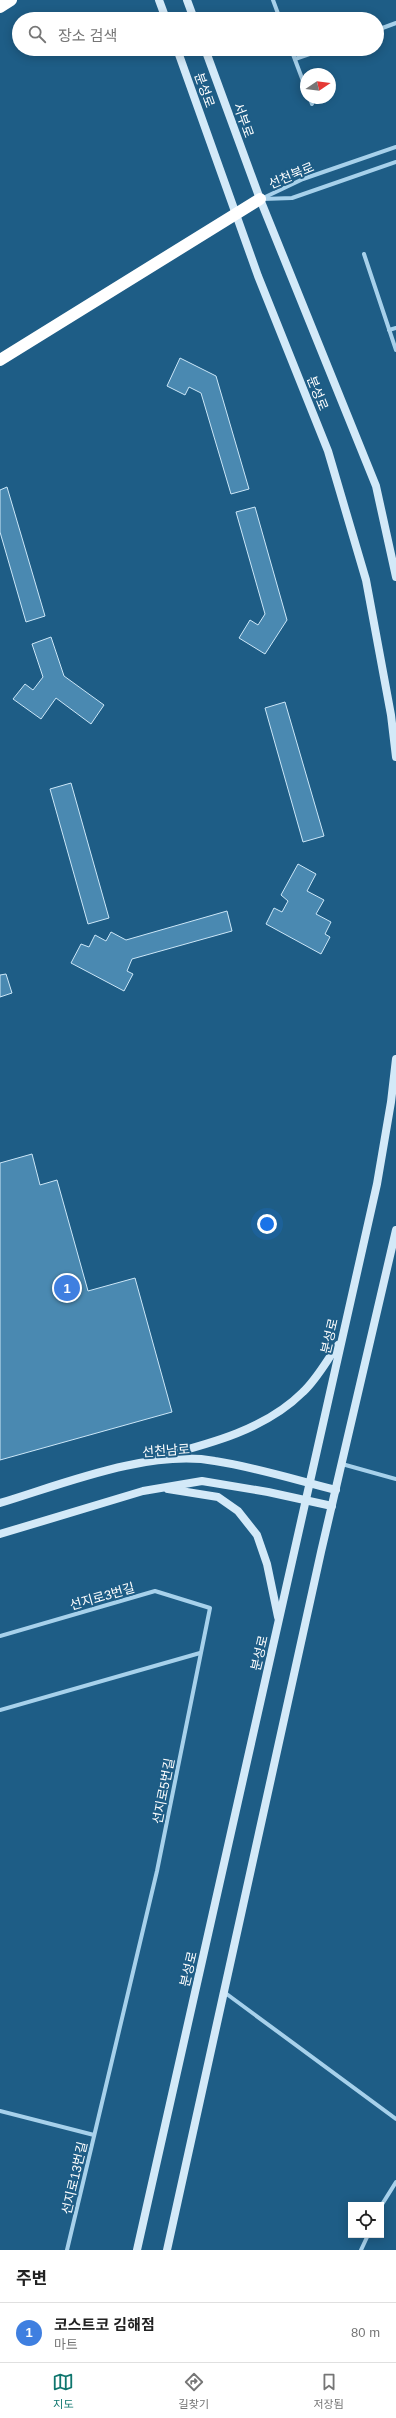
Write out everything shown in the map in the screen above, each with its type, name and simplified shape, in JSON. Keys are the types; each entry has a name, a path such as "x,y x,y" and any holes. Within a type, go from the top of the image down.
{"highway":[{"path":"0,7 12,0"},
{"path":"0,360 260,199"}],"main road":[{"path":"159,0 163,12"},
{"path":"187,0 191,12"},
{"name":"분성로","path":"180,56 258,276 328,451 364,572 391,715 396,758"},
{"name":"서부로","path":"208,56 260,199"},
{"name":"분성로","path":"260,199 376,486 396,577"},
{"name":"분성로","path":"137,2250 279,1620 340,1341 377,1184 391,1102 396,1059"},
{"path":"167,2250 332,1506 396,1230"},
{"path":"121,1466 223,1440 273,1414 304,1392 340,1341"},
{"name":"선천남로","path":"0,1503 121,1466 163,1460 214,1460 336,1490"},
{"path":"0,1534 143,1491 202,1481 305,1499 332,1506"},
{"path":"161,1488 218,1497 238,1511 257,1535 267,1564 279,1620"}],"street":[{"path":"273,0 277,12"},
{"path":"384,28 396,24"},
{"path":"294,56 300,73"},
{"path":"295,60 306,56"},
{"name":"선천북로","path":"260,199 303,179 396,147"},
{"name":"선천북로","path":"260,199 292,198 396,162"},
{"path":"364,254 396,350"},
{"path":"389,330 396,328"},
{"path":"342,1464 396,1479"},
{"name":"선지로3번길","path":"0,1636 155,1591 210,1608"},
{"name":"선지로5번길","path":"94,2135 157,1871 210,1608"},
{"path":"0,1710 200,1653"},
{"path":"223,1992 396,2119"},
{"name":"선지로13번길","path":"0,2111 94,2135 67,2250"},
{"path":"384,2202 396,2182"},
{"path":"361,2250 367,2238"}],"building":[{"path":"180,358 216,376 249,489 231,494 201,393 189,387 185,395 167,386"},
{"path":"7,487 45,616 26,622 0,532 0,490"},
{"path":"255,507 287,620 265,654 239,638 250,620 258,625 265,614 236,512"},
{"path":"51,637 64,676 104,705 91,724 56,698 41,719 13,699 25,684 33,690 43,677 32,644"},
{"path":"285,702 324,836 303,842 265,708"},
{"path":"71,783 109,918 88,924 50,789"},
{"path":"298,864 316,874 307,891 324,900 316,914 331,922 325,934 330,937 321,954 266,924 274,908 282,912 288,901 281,895"},
{"path":"227,911 232,931 132,959 127,971 133,974 124,991 71,963 81,944 89,947 95,935 106,941 111,932 126,940"},
{"path":"6,974 12,993 0,997 0,975"},
{"path":"32,1154 40,1185 57,1180 88,1291 135,1278 172,1412 0,1460 0,1163"}],"place":[{"name":"코스트코 김해점","path":"67,1288"}]}
